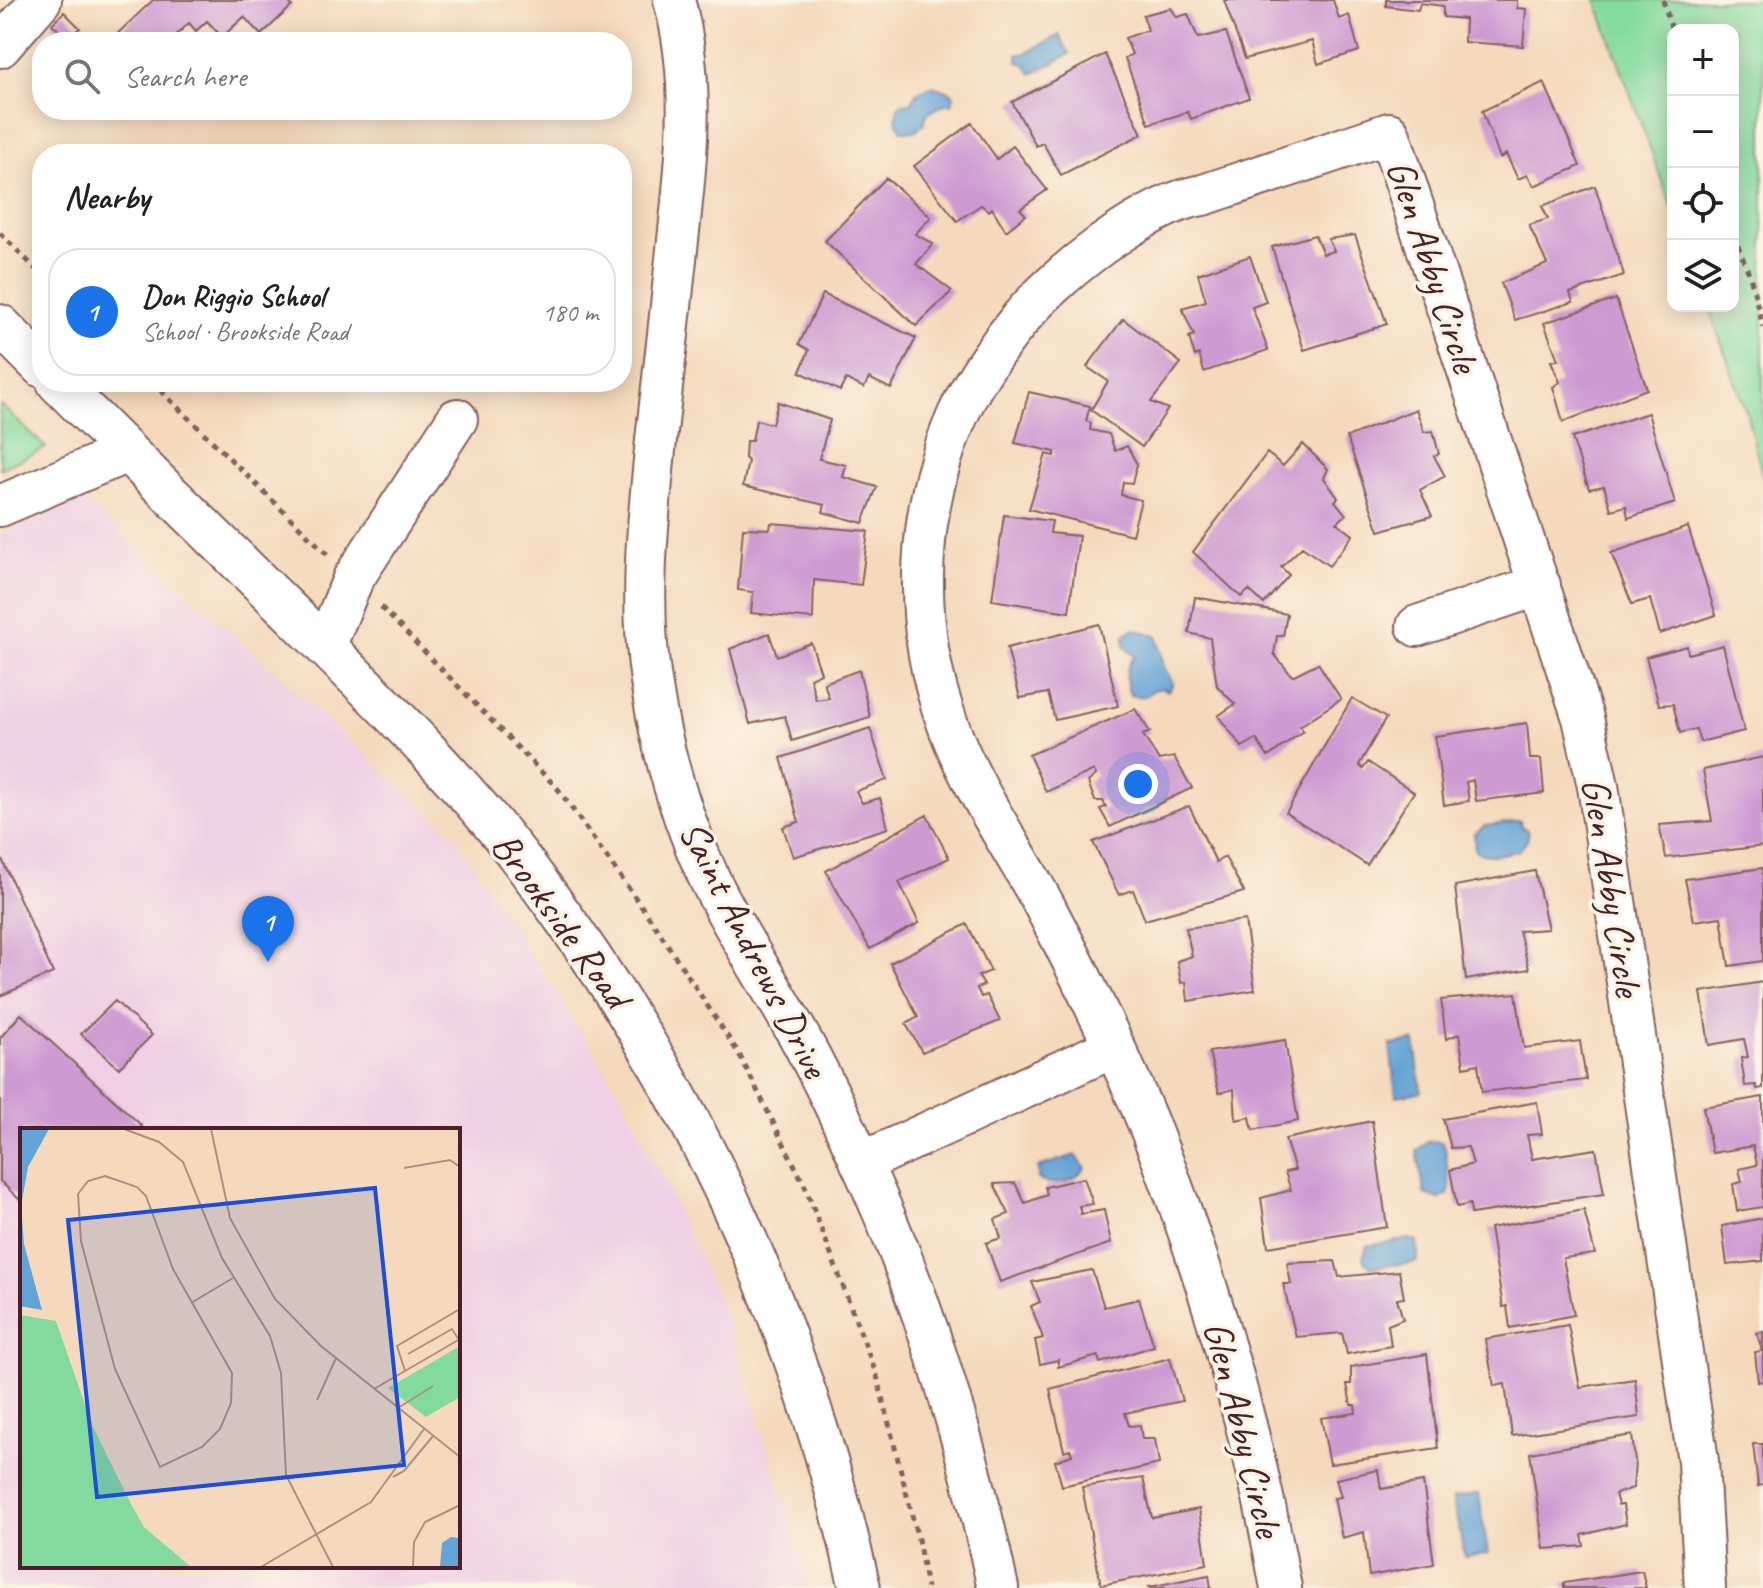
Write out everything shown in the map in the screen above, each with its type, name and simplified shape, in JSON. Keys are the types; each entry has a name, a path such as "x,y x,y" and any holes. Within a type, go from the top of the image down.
{"street":[{"path":"5,32 41,0"},
{"name":"Saint Andrews Drive","path":"674,0 688,84 688,149 647,524 644,593 650,679 665,751 683,813 710,880 806,1048 861,1163 909,1279 947,1387 983,1515 998,1588"},
{"name":"Glen Abby Circle","path":"1281,1588 1252,1449 1213,1306 1196,1251 1149,1127 1114,1047 1043,903 966,767 947,721 925,623 923,559 931,499 943,455 970,392 991,356 1024,313 1060,277 1096,248 1138,222 1192,196 1389,133 1583,718 1598,786 1698,1461 1705,1588"},
{"path":"1,327 32,357"},
{"name":"Brookside Road","path":"67,392 404,724 487,817 563,915 632,1019 695,1127 761,1267 805,1384 841,1503 860,1588"},
{"path":"325,647 353,579 457,419"},
{"path":"0,506 127,452"},
{"path":"1417,626 1540,585"},
{"path":"861,1163 1114,1047"}],"path":[{"path":"1663,0 1670,24"},
{"path":"0,233 32,265"},
{"path":"1735,240 1750,276 1763,327"}],"shaded area":[{"path":"83,499 453,834 618,1089 659,1170 725,1313 811,1588 0,1588 0,536"}],"green space":[{"path":"1596,0 1763,0 1763,478 1746,411 1710,312 1739,312 1739,24 1667,24 1667,195"},
{"path":"0,404 46,448 0,469"}],"water":[{"path":"1059,35 1070,54 1032,74 1025,64 1018,62 1018,54 1024,54"},
{"path":"932,86 951,92 954,96 952,104 945,104 927,114 916,131 902,131 896,119 898,107 903,103 911,104 916,93"},
{"path":"1133,629 1157,635 1164,667 1173,683 1169,691 1162,688 1143,696 1130,695 1126,674 1135,657 1125,647 1124,635"},
{"path":"1520,821 1521,827 1527,830 1528,838 1520,850 1491,855 1475,850 1474,834 1485,826"},
{"path":"1415,1041 1421,1092 1396,1096 1390,1045"},
{"path":"1428,1141 1442,1142 1445,1147 1450,1189 1448,1195 1439,1199 1425,1194 1417,1151"},
{"path":"1076,1155 1085,1168 1081,1173 1057,1183 1038,1179 1038,1167"},
{"path":"1410,1239 1417,1241 1418,1260 1414,1263 1372,1267 1365,1263 1363,1258 1367,1246"},
{"path":"1479,1494 1488,1554 1465,1557 1452,1498"}],"building":[{"path":"153,0 287,0 292,6 264,32 258,32 244,17 228,32 217,32 207,21 196,31 189,23 180,32 119,32"},
{"path":"1224,0 1333,0 1339,19 1349,15 1359,51 1318,64 1312,41 1245,59"},
{"path":"1386,0 1517,0 1517,8 1526,9 1523,46 1464,42 1465,19 1443,17 1443,6 1420,3 1418,10 1386,6"},
{"path":"1171,8 1177,17 1188,14 1198,38 1226,32 1249,98 1191,119 1188,112 1149,124 1125,58 1132,54 1125,38 1148,30 1143,15"},
{"path":"64,12 80,28 76,32 61,32 52,24"},
{"path":"1105,54 1142,134 1061,175 1043,143 1036,146 1012,102"},
{"path":"1544,82 1580,166 1534,186 1527,175 1518,179 1506,154 1500,158 1482,111"},
{"path":"972,123 997,159 1013,146 1047,190 1020,209 1026,215 1006,231 992,208 989,211 981,205 957,221 914,166"},
{"path":"886,178 931,217 915,234 933,244 916,264 952,291 916,326 825,241"},
{"path":"1595,186 1624,275 1570,293 1573,302 1515,320 1501,283 1547,264 1529,225 1548,219 1542,206"},
{"path":"1315,235 1323,254 1334,251 1328,239 1355,235 1387,324 1304,350 1272,247"},
{"path":"1250,256 1266,302 1252,307 1268,350 1204,372 1199,354 1195,356 1189,337 1194,335 1182,308 1206,301 1198,274"},
{"path":"823,294 916,338 891,389 869,378 864,388 846,379 840,391 800,372 809,350 799,344"},
{"path":"1616,299 1647,389 1563,422 1553,387 1560,382 1551,361 1558,360 1544,323"},
{"path":"1123,319 1181,363 1151,402 1168,409 1142,447 1091,410 1108,381 1087,367"},
{"path":"1029,392 1090,406 1086,421 1091,423 1090,430 1109,434 1115,451 1127,446 1137,464 1132,483 1123,482 1121,495 1141,500 1132,535 1029,509 1046,454 1055,456 1055,452 1015,443"},
{"path":"778,402 830,420 819,459 846,465 843,477 877,487 863,523 823,512 825,505 743,486 748,461 745,458 746,441 752,441 756,420 772,424"},
{"path":"1416,409 1424,432 1433,431 1439,454 1434,456 1445,476 1420,490 1432,516 1379,531 1347,437"},
{"path":"1648,413 1675,503 1628,518 1626,506 1611,510 1604,486 1589,489 1572,438"},
{"path":"1303,444 1328,469 1324,478 1346,515 1337,523 1353,535 1329,566 1302,547 1281,567 1289,575 1264,604 1249,590 1241,597 1193,552 1267,453 1283,466"},
{"path":"1004,515 1052,521 1050,533 1079,536 1069,612 992,600"},
{"path":"771,523 868,531 861,585 814,580 813,619 751,613 753,592 738,590 743,528 770,529"},
{"path":"1688,527 1716,615 1660,634 1650,599 1632,604 1611,553"},
{"path":"1195,597 1287,614 1283,636 1277,636 1274,654 1292,676 1318,663 1341,699 1300,726 1303,731 1268,757 1256,739 1242,747 1218,716 1235,704 1217,686 1210,638 1189,633"},
{"path":"1099,624 1118,706 1055,720 1048,693 1020,698 1007,648"},
{"path":"769,633 777,656 811,643 821,673 810,678 816,700 829,698 824,683 859,670 870,717 792,741 785,716 750,724 730,649"},
{"path":"1723,645 1744,731 1700,742 1696,729 1680,733 1673,704 1659,705 1646,657 1687,646 1688,654"},
{"path":"1352,698 1386,718 1359,765 1363,769 1368,762 1414,792 1367,865 1286,813"},
{"path":"1135,709 1150,732 1143,735 1159,760 1174,757 1192,788 1110,827 1100,809 1106,807 1103,801 1095,801 1088,782 1096,775 1094,770 1046,792 1029,755"},
{"path":"1527,723 1530,759 1541,759 1544,793 1476,801 1473,780 1466,782 1469,801 1444,805 1435,736"},
{"path":"870,728 887,780 856,791 862,803 880,798 888,828 793,857 783,827 799,822 781,758"},
{"path":"1763,757 1763,846 1666,858 1659,825 1712,821 1703,770"},
{"path":"1189,806 1216,862 1225,857 1244,892 1145,920 1133,890 1119,895 1093,842"},
{"path":"927,815 949,858 899,882 919,923 870,949 826,871"},
{"path":"0,855 53,973 0,996"},
{"path":"1763,868 1763,961 1729,966 1721,917 1694,921 1685,879"},
{"path":"1535,871 1548,929 1519,931 1529,969 1466,980 1455,886"},
{"path":"1245,920 1255,990 1188,1001 1186,982 1181,983 1177,961 1192,956 1186,928"},
{"path":"967,924 991,971 978,976 984,985 977,988 981,997 987,995 1000,1021 922,1052 906,1024 918,1017 890,963"},
{"path":"1763,982 1763,1088 1757,1089 1756,1085 1745,1086 1741,1058 1748,1057 1744,1039 1709,1045 1701,992"},
{"path":"1516,993 1524,1048 1580,1041 1586,1080 1482,1092 1478,1064 1464,1067 1459,1034 1446,1039 1441,1000"},
{"path":"115,1001 152,1035 119,1068 81,1034"},
{"path":"21,1014 142,1126 20,1128 20,1200 0,1181 0,1038"},
{"path":"1285,1040 1298,1121 1253,1130 1250,1117 1236,1120 1234,1089 1219,1093 1209,1052"},
{"path":"1763,1097 1763,1207 1737,1211 1733,1184 1742,1182 1739,1169 1757,1165 1753,1146 1712,1153 1703,1107"},
{"path":"1537,1102 1542,1134 1527,1135 1532,1159 1596,1149 1604,1194 1471,1214 1470,1204 1457,1207 1450,1170 1473,1164 1468,1147 1451,1148 1443,1119"},
{"path":"1372,1121 1387,1227 1268,1247 1261,1198 1291,1190 1285,1172 1295,1170 1285,1139"},
{"path":"1084,1178 1093,1204 1079,1206 1081,1214 1104,1210 1111,1243 1000,1282 986,1243 1001,1238 995,1219 1009,1214 994,1184 1015,1183 1025,1203 1047,1195 1045,1187"},
{"path":"1584,1210 1595,1254 1563,1258 1574,1315 1510,1328 1507,1306 1503,1307 1490,1228"},
{"path":"1763,1218 1763,1261 1727,1265 1722,1226"},
{"path":"1335,1261 1339,1277 1399,1271 1404,1298 1397,1299 1403,1319 1388,1325 1391,1346 1347,1354 1342,1333 1296,1337 1283,1284 1291,1284 1287,1263"},
{"path":"1092,1270 1104,1307 1139,1299 1154,1346 1100,1363 1098,1356 1058,1367 1058,1360 1040,1364 1035,1340 1043,1338 1031,1306 1040,1302 1032,1282"},
{"path":"1568,1325 1580,1387 1635,1379 1639,1417 1512,1436 1505,1384 1494,1386 1485,1339"},
{"path":"1763,1332 1763,1381 1758,1382 1755,1352 1762,1351 1757,1333"},
{"path":"1427,1354 1438,1448 1330,1464 1321,1418 1356,1413 1355,1405 1351,1405 1347,1384 1351,1384 1351,1367"},
{"path":"1170,1358 1182,1401 1125,1413 1129,1426 1140,1425 1142,1439 1155,1439 1159,1464 1062,1486 1055,1461 1072,1455 1070,1449 1064,1451 1050,1389"},
{"path":"1632,1435 1635,1461 1633,1488 1615,1494 1618,1505 1623,1505 1626,1524 1582,1535 1584,1546 1544,1549 1530,1453"},
{"path":"1753,1444 1763,1444 1763,1485 1758,1486"},
{"path":"1378,1470 1381,1489 1423,1482 1434,1564 1369,1576 1364,1532 1342,1538 1334,1498 1341,1497 1336,1479"},
{"path":"1143,1478 1152,1518 1199,1509 1207,1564 1101,1585 1082,1487"},
{"path":"1642,1571 1646,1588 1564,1588 1564,1583"},
{"path":"1209,1575 1211,1588 1149,1587"}],"place":[{"name":"Don Riggio School","path":"268,962"}]}
